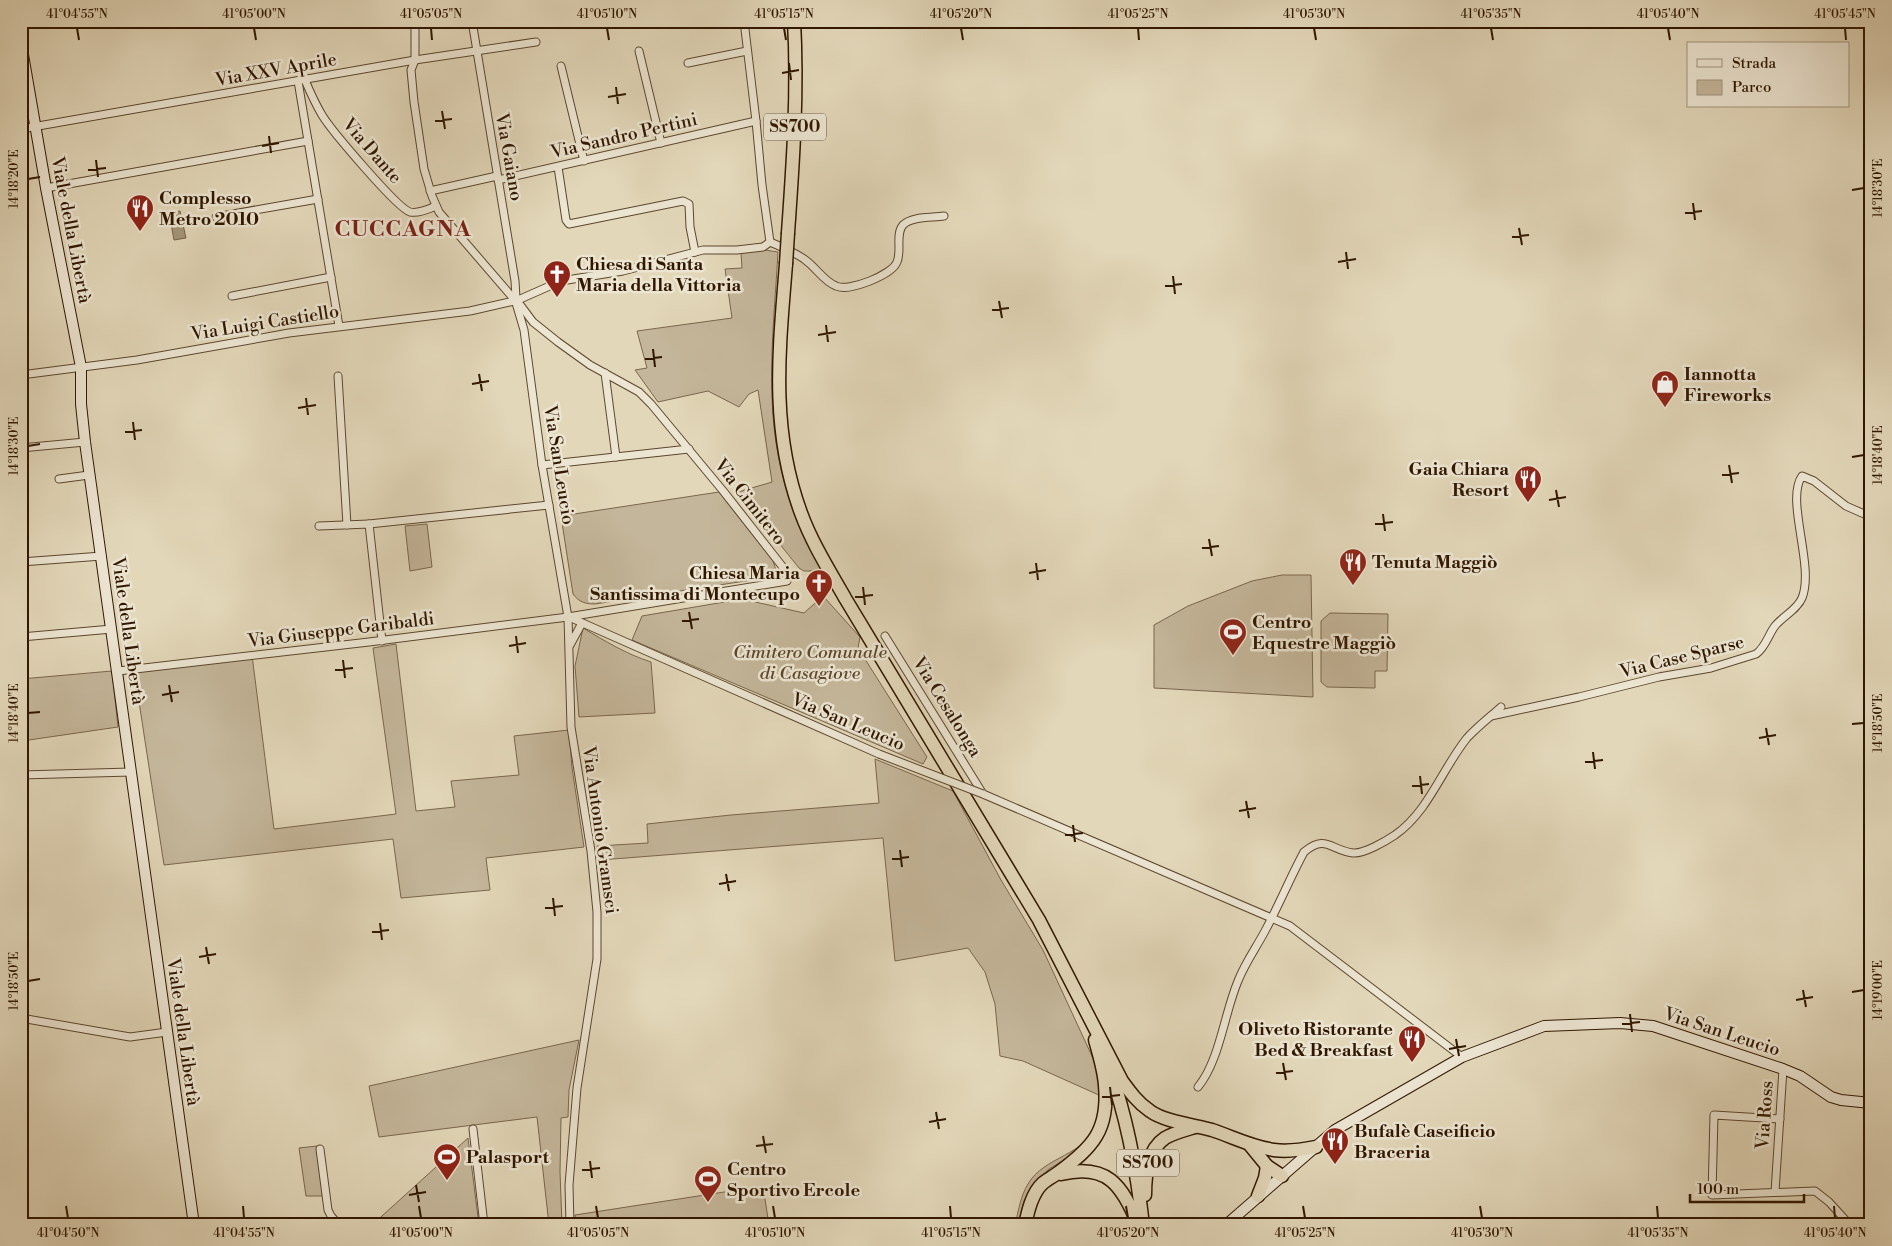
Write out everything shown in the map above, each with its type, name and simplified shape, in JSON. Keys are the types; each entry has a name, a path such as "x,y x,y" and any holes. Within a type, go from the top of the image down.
{"highway":[{"name":"SS700","path":"794,21 796,60 794,138 779,352 778,395 786,459 801,514 840,590 1039,920 1122,1080 1135,1099 1151,1113 1195,1127 1209,1129 1249,1144 1273,1150 1293,1151 1316,1147"},
{"name":"SS700","path":"1025,1225 1034,1195 1042,1183 1056,1175 1084,1152 1095,1140 1102,1124 1105,1105 1105,1084 1091,1020"},
{"name":"SS700","path":"1091,1020 1114,1081 1124,1119 1139,1190 1144,1225"},
{"name":"SS700","path":"1144,1225 1145,1183 1148,1163 1154,1150 1165,1138 1195,1127"},
{"path":"1249,1144 1266,1166 1282,1176"},
{"path":"1273,1150 1281,1161 1282,1176"},
{"path":"1258,1196 1265,1178 1266,1166"},
{"name":"SS700","path":"1056,1175 1076,1170 1091,1171 1110,1179 1123,1192 1139,1225"}],"street":[{"name":"Via Cimitero","path":"414,21 415,60 411,70 414,102 420,145 430,191 436,206 460,238 533,322 590,365 640,392 782,566 786,574 786,581 568,617"},
{"name":"Via Gaiano","path":"472,21 515,280 516,301"},
{"path":"744,21 770,242 804,258 836,287 845,287 878,277 894,268 900,252 901,227 908,222 944,216"},
{"name":"Via XXV Aprile","path":"21,128 415,60 536,42"},
{"name":"Viale della Libertà","path":"21,44 46,188 81,367 84,442 102,556 194,1225"},
{"path":"639,51 661,143"},
{"path":"688,63 747,51"},
{"path":"561,66 584,161"},
{"path":"302,80 308,141 339,326"},
{"name":"Via Dante","path":"302,80 323,116 392,198 409,211 416,212 436,206"},
{"name":"Via Sandro Pertini","path":"430,191 558,167 756,121"},
{"path":"46,188 308,141"},
{"path":"558,167 566,220 569,224 683,201 689,204 690,208 690,227 695,252"},
{"path":"216,217 318,199"},
{"name":"Via Luigi Castiello","path":"21,375 138,360 289,333 470,311 516,301 561,281 615,273 703,250 737,250 763,247 770,242"},
{"path":"232,296 331,277"},
{"name":"Via San Leucio","path":"516,301 524,330 542,465 568,617 879,754 983,794 1290,926 1462,1057"},
{"path":"605,373 616,457"},
{"path":"338,376 347,524"},
{"path":"21,448 84,442"},
{"path":"542,465 688,449"},
{"path":"58,478 89,475"},
{"name":"Via Case Sparse","path":"1491,716 1711,668 1756,654 1761,650 1778,623 1802,599 1804,589 1804,558 1797,500 1798,487 1802,476 1814,481 1846,506 1871,517"},
{"path":"319,526 369,524 549,505"},
{"path":"369,524 382,640"},
{"path":"21,562 102,556"},
{"name":"Via Giuseppe Garibaldi","path":"118,671 568,617"},
{"name":"Via Antonio Gramsci","path":"568,617 571,727 591,851 599,935 577,1088 569,1185 570,1225"},
{"path":"570,645 582,623"},
{"path":"21,637 112,629"},
{"name":"Via Cesalonga","path":"885,636 983,794"},
{"path":"1198,1087 1205,1079 1216,1054 1226,1011 1238,980 1272,918 1304,852 1314,844 1321,843 1354,853 1373,847 1396,835 1413,820 1438,785 1467,738 1501,707"},
{"path":"21,776 131,772"},
{"path":"21,1018 130,1037 167,1032"},
{"name":"Via San Leucio","path":"1226,1225 1335,1130 1462,1057 1544,1026 1620,1023 1653,1026 1783,1069 1800,1076 1831,1097 1871,1102"},
{"name":"Via Ross","path":"1775,1192 1783,1069"},
{"path":"1780,1119 1714,1115 1712,1195 1815,1191 1829,1202 1850,1225"},
{"path":"473,1129 484,1225"},
{"path":"320,1149 328,1210 330,1216 339,1225"}],"green space":[{"path":"765,250 778,252 772,363 773,418 776,446 790,502 807,542 828,582 825,585 818,582 814,571 804,571 799,568 738,492 772,482 758,390 749,394 739,407 708,391 658,402 635,370 647,368 637,331 732,318 725,269 742,268 741,253"},
{"path":"719,492 773,561 778,576 595,604 582,602 573,594 561,516"},
{"path":"427,524 432,567 410,571 405,526"},
{"name":"Centro Equestre Maggiò","path":"1282,575 1311,575 1313,697 1154,688 1154,625 1188,606 1252,581"},
{"name":"Cimitero Comunale di Casagiove","path":"823,596 860,637 858,648 927,757 923,764 632,640 642,616 742,599 804,613"},
{"path":"1330,613 1388,614 1387,671 1375,671 1375,688 1327,687 1321,682 1321,621"},
{"path":"583,628 624,651 651,662 655,713 579,717 575,666"},
{"path":"396,644 416,811 455,807 451,781 519,775 514,736 569,730 572,768 584,847 486,858 490,890 401,898 393,839 164,865 134,669 252,655 274,829 396,814 373,648"},
{"path":"112,671 118,727 22,741 21,679"},
{"path":"875,759 953,791 1001,880 1043,950 1097,1067 1101,1096 1023,1061 1000,1056 995,1004 985,972 968,948 895,961 883,838 600,860 597,846 648,843 647,824 879,803"},
{"path":"579,1040 569,1090 568,1117 561,1118 560,1172 562,1225 549,1225 537,1117 379,1137 369,1086"},
{"path":"1101,1099 1098,1127 1079,1151 1049,1169 1032,1185 1024,1201 1018,1225 1015,1225 1028,1184 1044,1167 1084,1143 1092,1134 1097,1123"},
{"name":"Palasport","path":"468,1138 479,1225 372,1225"},
{"path":"317,1146 323,1196 306,1196 299,1148"},
{"name":"Centro Sportivo Ercole","path":"763,1186 769,1225 576,1225 575,1215"}],"shaded area":[{"path":"180,211 186,238 174,240 169,213"}],"place":[{"name":"Complesso Metro 2010","path":"140,232"},
{"name":"Chiesa di Santa Maria della Vittoria","path":"557,298"},
{"name":"Iannotta Fireworks","path":"1665,408"},
{"name":"Gaia Chiara Resort","path":"1528,503"},
{"name":"Tenuta Maggiò","path":"1353,586"},
{"name":"Chiesa Maria Santissima di Montecupo","path":"819,607"},
{"name":"Centro Equestre Maggiò","path":"1233,656"},
{"name":"Oliveto Ristorante Bed & Breakfast","path":"1412,1063"},
{"name":"Bufalè Caseificio Braceria","path":"1335,1165"},
{"name":"Palasport","path":"447,1181"},
{"name":"Centro Sportivo Ercole","path":"708,1203"}],"district":[{"name":"CUCCAGNA","path":"403,229"}]}
